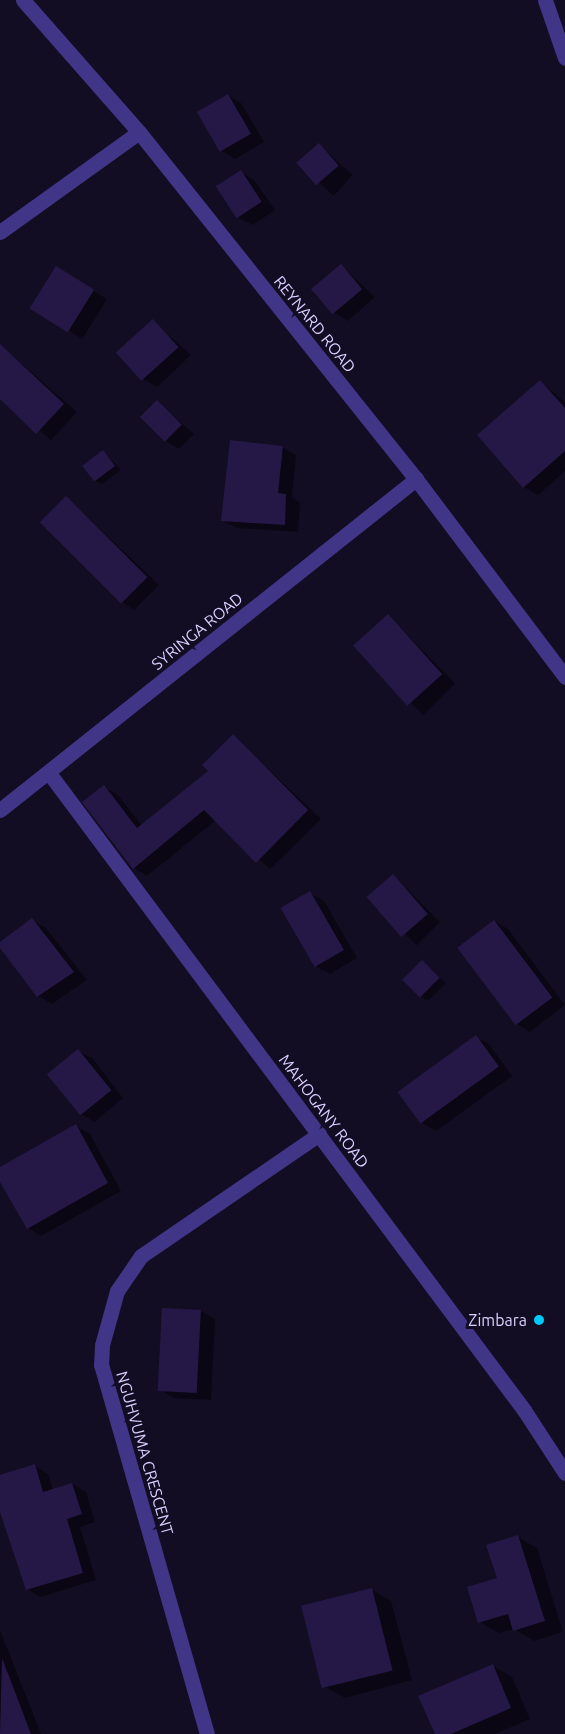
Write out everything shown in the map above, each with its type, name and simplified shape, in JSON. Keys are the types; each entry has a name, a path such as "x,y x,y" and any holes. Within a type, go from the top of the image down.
{"street":[{"name":"REYNARD ROAD","path":"22,0 139,132 416,479 565,677"},
{"path":"545,0 565,58"},
{"path":"0,232 139,132"},
{"name":"SYRINGA ROAD","path":"0,810 50,773 416,479"},
{"name":"MAHOGANY ROAD","path":"50,773 319,1134 565,1473"},
{"name":"NGUHVUMA CRESCENT","path":"207,1734 101,1365 102,1345 117,1291 141,1256 319,1134"}],"building":[{"path":"228,94 251,134 220,152 197,112"},
{"path":"319,143 339,166 316,185 296,163"},
{"path":"241,170 262,202 237,218 216,186"},
{"path":"341,264 362,289 332,314 311,289"},
{"path":"56,266 94,290 68,332 30,308"},
{"path":"153,319 178,347 141,381 116,352"},
{"path":"0,344 64,404 36,434 0,399"},
{"path":"540,380 565,408 565,451 523,488 477,435"},
{"path":"157,400 182,425 165,442 140,417"},
{"path":"230,440 283,446 278,493 286,494 285,525 221,521"},
{"path":"103,450 115,466 94,482 82,466"},
{"path":"66,496 147,577 121,603 40,522"},
{"path":"388,614 442,674 407,706 353,645"},
{"path":"233,734 308,810 256,863 204,810 133,869 82,802 104,785 137,828 208,771 202,765"},
{"path":"393,874 428,914 401,937 367,897"},
{"path":"310,891 344,950 315,967 281,908"},
{"path":"32,918 74,972 37,997 0,948 0,942"},
{"path":"494,920 552,997 516,1025 457,948"},
{"path":"422,960 440,978 420,997 402,980"},
{"path":"476,1035 499,1067 420,1124 398,1092"},
{"path":"78,1049 111,1090 80,1115 47,1074"},
{"path":"76,1124 108,1183 27,1229 0,1182 0,1167"},
{"path":"162,1308 201,1310 197,1393 158,1391"},
{"path":"35,1464 43,1492 72,1483 82,1514 67,1519 83,1573 26,1590 0,1512 0,1475"},
{"path":"518,1535 545,1621 513,1631 508,1614 478,1623 467,1587 497,1578 486,1545"},
{"path":"372,1588 393,1670 322,1688 301,1606"},
{"path":"2,1658 31,1734 0,1734"},
{"path":"493,1664 511,1708 451,1734 435,1734 418,1696"}],"place":[{"name":"Zimbara","path":"539,1320"}]}
